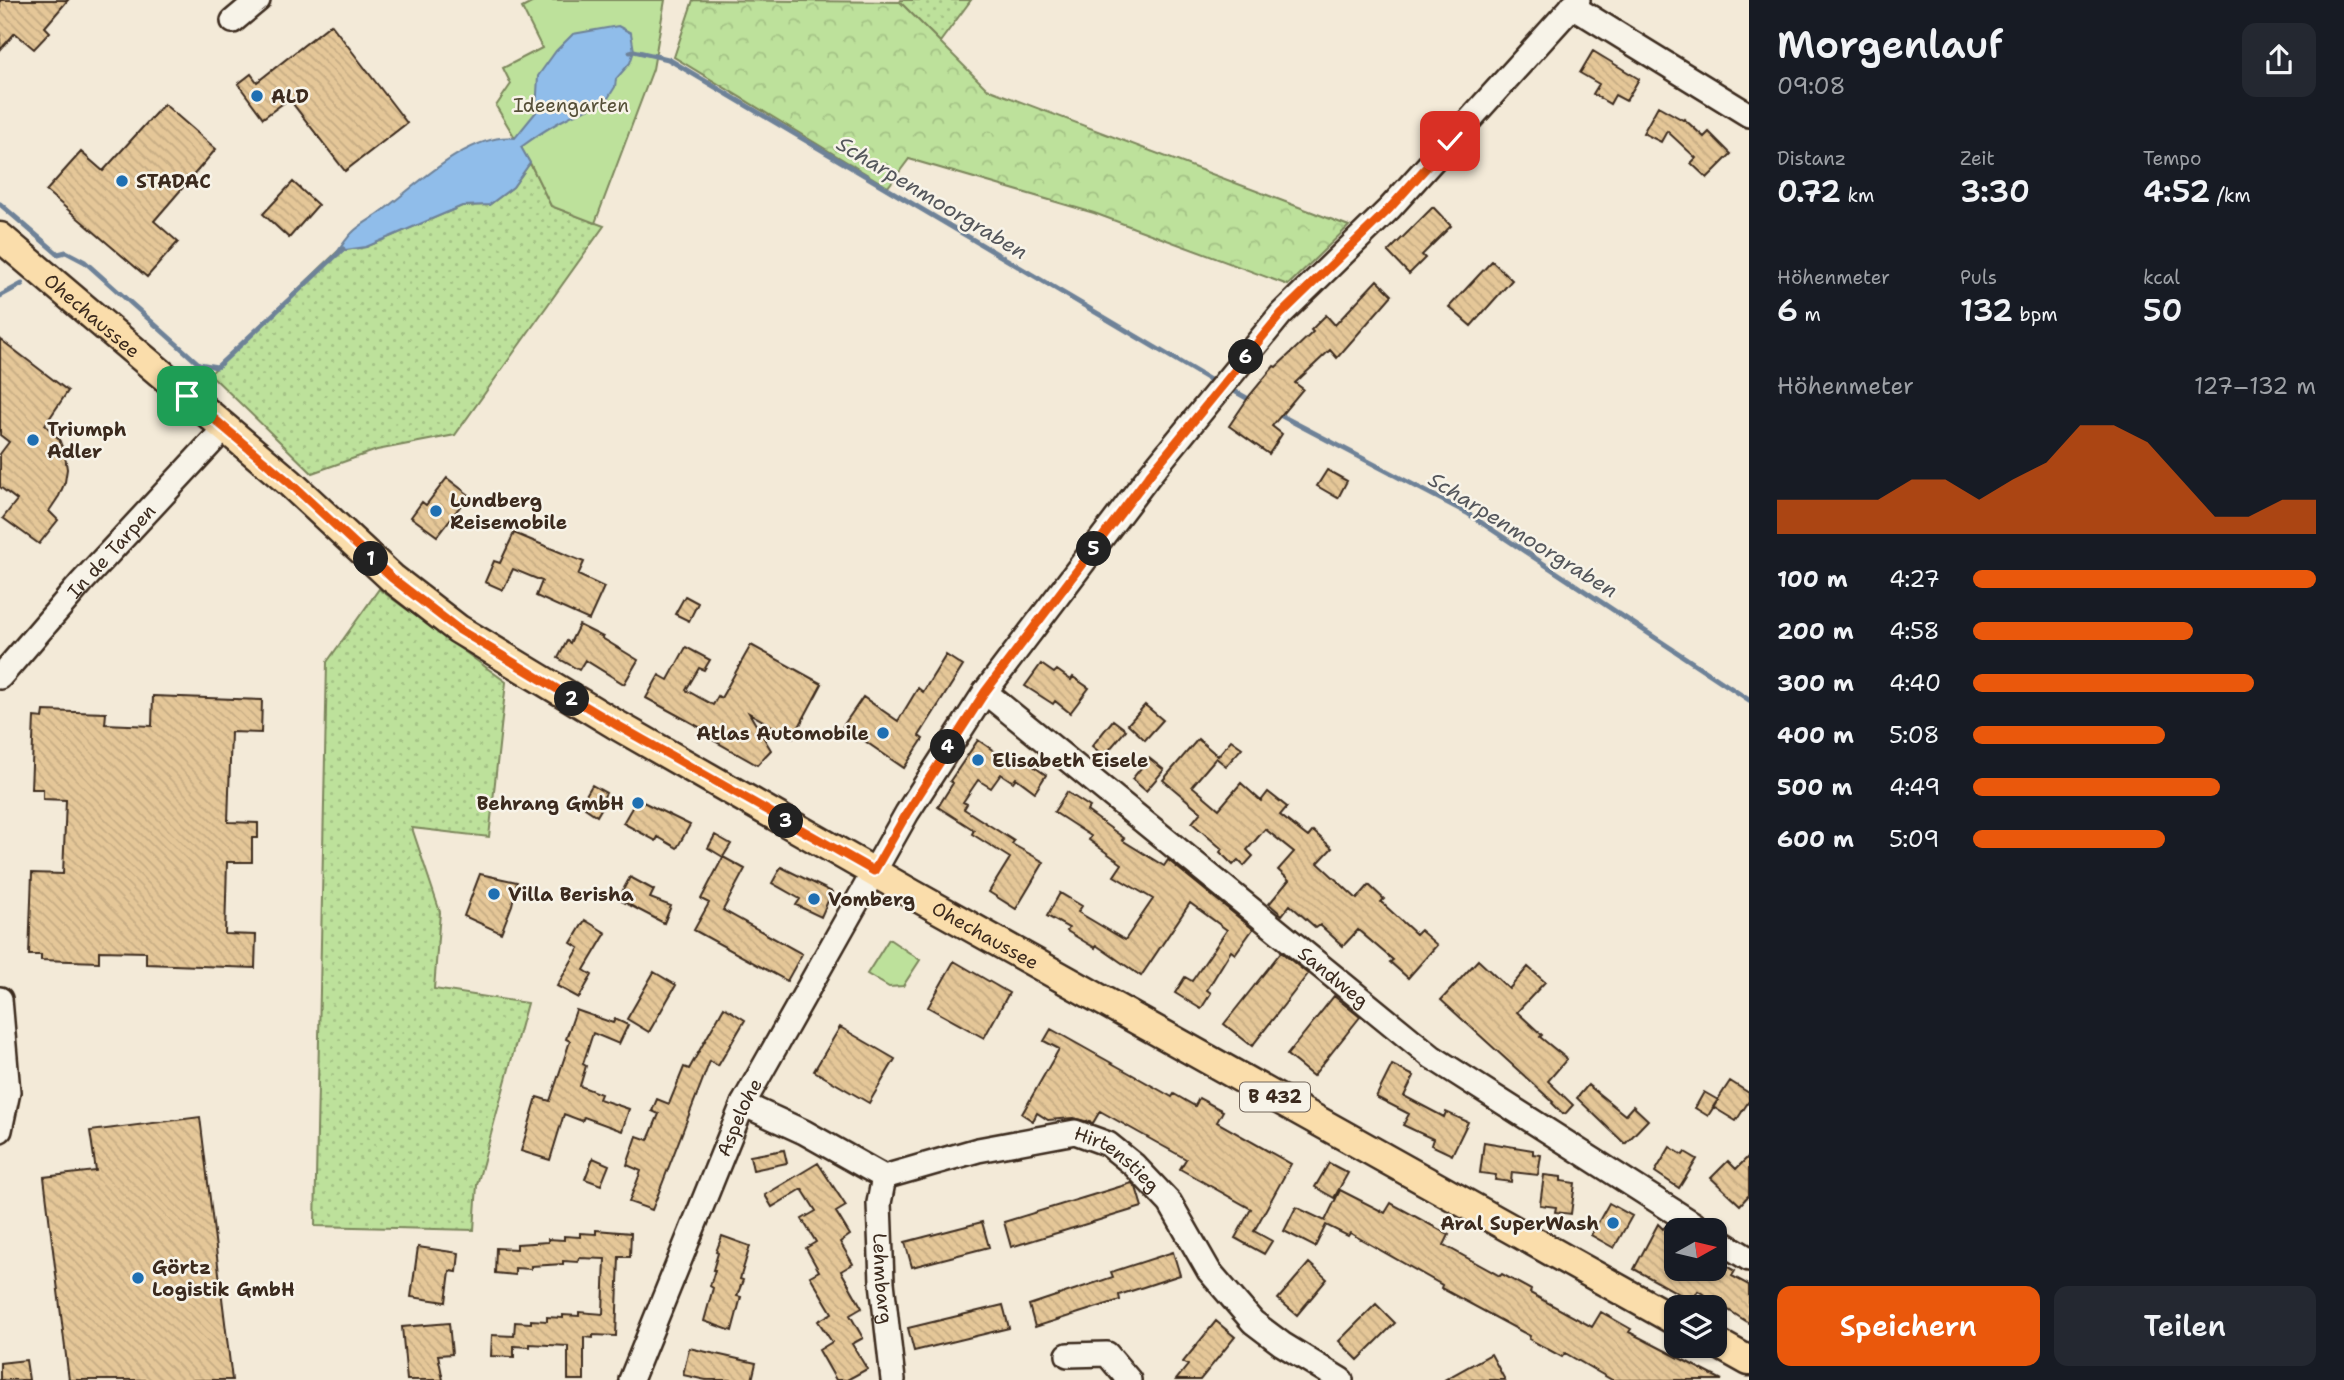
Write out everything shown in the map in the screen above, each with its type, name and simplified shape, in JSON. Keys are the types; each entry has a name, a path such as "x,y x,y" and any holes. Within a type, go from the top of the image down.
{"main road":[{"name":"Ohechaussee","path":"0,237 290,483 392,578 458,629 615,724 962,922 1664,1314"},
{"path":"1727,1349 1749,1361"}],"street":[{"path":"233,21 258,0"},
{"path":"1575,3 1749,115"},
{"name":"Aspelohe","path":"631,1380 743,1104 907,813 985,692 1151,473 1281,314 1389,209 1575,3"},
{"name":"In de Tarpen","path":"0,677 82,582 225,428"},
{"name":"Sandweg","path":"985,692 1432,1057 1684,1218"},
{"path":"0,999 8,1091 0,1130"},
{"path":"743,1104 804,1132 884,1177"},
{"name":"Hirtenstieg","path":"884,1177 978,1150 1075,1132 1108,1144 1134,1165 1170,1203 1209,1271 1253,1322 1282,1344 1341,1380"},
{"name":"Lehmbarg","path":"884,1177 879,1203 882,1282 893,1380"},
{"path":"1727,1245 1749,1259"},
{"path":"1068,1355 1107,1354 1129,1380"}],"green space":[{"name":"Ideengarten","path":"537,0 665,0 653,69 595,223 551,206 530,163 496,106 511,84 503,68 542,48 522,8"},
{"path":"693,0 900,2 987,89 1349,226 1288,285 1094,213 909,159 888,187 674,57"},
{"path":"901,0 971,0 940,42"},
{"path":"530,163 551,206 604,226 455,435 377,450 312,473 210,374 338,251 366,247 462,206 489,205 513,187"},
{"path":"379,589 506,682 489,837 412,828 440,912 434,989 527,1003 477,1185 474,1230 315,1226 327,662"},
{"path":"889,939 920,960 903,986 889,987 867,974"}],"water":[{"path":"618,26 631,33 634,51 630,63 616,79 615,87 605,103 561,121 521,147 530,163 513,187 489,205 462,206 366,247 338,251 355,230 444,163 480,143 498,138 515,138 536,112 538,76 556,51 573,34"}],"building":[{"path":"0,0 68,0 45,27 50,32 34,49 15,33 0,50"},
{"path":"331,24 407,123 345,171 289,99 263,118 238,84 251,74 257,82"},
{"path":"1593,51 1639,79 1626,101 1615,95 1610,104 1593,94 1599,84 1580,73"},
{"name":"STADAC","path":"164,104 216,149 154,221 178,242 147,277 46,191 81,152 103,171"},
{"path":"1658,106 1684,119 1704,137 1709,132 1731,154 1707,178 1691,163 1696,158 1667,131 1661,142 1643,133"},
{"path":"293,182 318,205 289,238 263,214"},
{"path":"1433,207 1451,226 1422,255 1425,258 1409,274 1388,252"},
{"path":"1492,261 1512,280 1471,326 1449,307"},
{"path":"1377,280 1392,295 1337,358 1330,350 1295,383 1303,389 1272,426 1282,434 1269,454 1229,426 1274,366 1313,332 1311,330 1326,315 1335,325"},
{"name":"Triumph Adler","path":"0,339 68,391 45,425 59,439 67,469 59,496 49,511 58,520 39,544 3,518 17,500 0,487 0,454 9,442 0,435"},
{"path":"1327,470 1347,481 1338,498 1317,486"},
{"name":"Lundberg Reisemobile","path":"447,478 469,495 437,536 411,517 422,502 426,505"},
{"path":"514,533 584,562 578,575 604,587 589,620 536,596 542,581 513,569 503,590 485,582 494,561 500,563"},
{"path":"685,596 698,603 689,621 675,614"},
{"path":"579,625 638,660 624,684 585,660 579,670 558,658"},
{"path":"751,645 822,684 793,738 749,713 771,750 757,765 699,732 701,728 646,698 659,675 668,680 686,647 710,660 704,670 699,668 686,690 713,705 718,696 721,698"},
{"path":"946,655 963,666 919,736 923,739 904,768 843,726 863,697 898,721 918,688 923,692"},
{"path":"1041,664 1054,673 1057,670 1071,680 1073,677 1089,688 1070,713 1055,701 1053,704 1025,686"},
{"path":"153,696 262,700 261,733 231,732 228,822 258,823 258,838 252,838 252,862 227,862 225,934 256,935 255,968 146,964 146,952 99,951 99,962 41,960 41,955 29,955 32,873 63,874 66,800 43,799 43,789 31,789 34,717 43,718 44,711 106,713 105,724 152,726"},
{"path":"1145,705 1163,720 1145,740 1128,724"},
{"path":"1113,720 1126,730 1104,756 1092,746"},
{"path":"1198,739 1218,756 1231,740 1242,748 1226,766 1216,758 1192,786 1219,809 1241,783 1261,801 1268,792 1287,807 1280,815 1308,837 1313,831 1332,848 1318,863 1357,899 1369,885 1384,899 1381,902 1416,934 1420,930 1437,945 1408,978 1390,962 1393,960 1358,930 1343,946 1320,925 1316,928 1290,905 1282,915 1269,904 1289,880 1278,870 1294,852 1265,829 1247,850 1253,856 1244,866 1238,860 1233,865 1220,852 1222,849 1192,823 1201,812 1163,780"},
{"path":"978,740 1009,761 1014,753 1046,775 1035,792 1016,778 1013,782 1001,774 991,788 978,780 963,802 967,804 964,809 1014,841 1012,844 1044,862 1016,909 989,892 1010,858 972,834 974,830 938,807 953,783 950,781"},
{"path":"1149,758 1164,770 1146,791 1132,779"},
{"path":"592,785 606,793 601,802 604,804 597,816 585,808 587,805 582,802"},
{"path":"1067,792 1090,807 1087,811 1124,838 1122,840 1164,866 1168,860 1253,929 1235,954 1231,951 1207,990 1211,993 1201,1009 1175,993 1185,977 1192,981 1227,930 1190,903 1141,976 1047,916 1060,893 1082,906 1078,912 1125,940 1153,899 1114,876 1122,864 1089,840 1091,836 1054,812"},
{"path":"637,799 690,825 677,848 658,837 656,841 623,823"},
{"path":"715,835 731,844 723,857 708,848"},
{"path":"723,857 745,869 723,910 802,954 787,981 694,930 709,903 701,899"},
{"path":"781,867 832,892 821,917 796,905 800,899 772,883"},
{"name":"Villa Berisha","path":"480,874 517,882 512,905 501,933 464,916"},
{"path":"630,877 654,890 650,898 671,906 664,923 618,899"},
{"path":"585,920 606,933 584,970 592,975 579,998 557,986 579,948 571,943"},
{"path":"1281,952 1308,974 1252,1046 1224,1024"},
{"path":"1478,960 1509,989 1528,967 1545,982 1517,1012 1542,1035 1540,1037 1567,1059 1548,1081 1573,1105 1566,1113 1563,1114 1441,1000"},
{"path":"954,961 1009,993 984,1038 928,1007"},
{"path":"654,972 676,985 649,1032 627,1019"},
{"path":"1334,996 1360,1017 1313,1076 1287,1055"},
{"path":"724,1007 745,1020 718,1066 710,1061 652,1210 629,1202 641,1171 627,1165 637,1136 648,1140 659,1114 652,1111 657,1099 669,1104 684,1067 689,1069"},
{"path":"576,1010 613,1023 615,1019 628,1025 619,1044 593,1033 583,1064 586,1066 580,1086 601,1094 599,1099 629,1109 622,1131 584,1117 582,1121 564,1114 550,1160 521,1151 537,1097 550,1101 570,1041 566,1039"},
{"path":"840,1027 895,1059 869,1103 814,1071"},
{"path":"1051,1029 1172,1097 1174,1094 1195,1106 1199,1098 1223,1111 1217,1122 1291,1164 1254,1231 1272,1241 1264,1254 1235,1238 1251,1209 1180,1169 1186,1159 1100,1111 1093,1123 1073,1118 1048,1120 1037,1113 1033,1121 1022,1114 1059,1049 1044,1041"},
{"path":"1392,1065 1414,1076 1404,1096 1444,1117 1446,1112 1468,1122 1452,1155 1431,1145 1433,1139 1403,1125 1409,1114 1376,1097"},
{"path":"1730,1081 1749,1093 1749,1101 1736,1121 1713,1107"},
{"path":"1588,1085 1625,1115 1633,1106 1648,1120 1625,1144 1577,1098"},
{"path":"1704,1092 1718,1100 1708,1116 1695,1108"},
{"name":"Görtz Logistik GmbH","path":"200,1117 232,1380 69,1380 44,1177 96,1171 90,1131"},
{"path":"1484,1142 1533,1150 1533,1154 1541,1155 1538,1175 1512,1172 1511,1182 1495,1180 1496,1175 1480,1173"},
{"path":"1670,1147 1697,1159 1679,1188 1655,1172"},
{"path":"784,1150 787,1163 753,1170 750,1156"},
{"path":"1749,1156 1749,1195 1740,1205 1711,1178 1728,1161 1736,1169"},
{"path":"593,1158 609,1165 601,1185 585,1179"},
{"path":"818,1163 846,1206 836,1212 850,1235 840,1242 853,1264 841,1271 862,1308 850,1315 863,1338 852,1344 867,1369 847,1380 836,1380 819,1350 832,1342 818,1321 832,1313 810,1276 819,1271 806,1248 816,1242 802,1219 816,1211 802,1189 772,1207 765,1195"},
{"path":"1329,1163 1348,1173 1334,1198 1315,1187"},
{"path":"1544,1175 1561,1177 1561,1181 1575,1183 1571,1214 1555,1212 1556,1207 1540,1205"},
{"path":"1132,1183 1136,1187 1142,1207 1011,1247 1004,1222"},
{"path":"1340,1190 1385,1213 1391,1203 1449,1235 1444,1245 1531,1290 1530,1293 1592,1327 1601,1312 1631,1329 1629,1332 1664,1350 1664,1358 1679,1358 1722,1380 1612,1380 1565,1353 1562,1357 1529,1339 1530,1336 1441,1288 1442,1285 1350,1233 1348,1236 1326,1225 1315,1247 1284,1231 1296,1207 1325,1221"},
{"name":"Aral SuperWash","path":"1609,1203 1632,1216 1614,1248 1591,1235"},
{"path":"982,1222 989,1247 912,1267 905,1242"},
{"path":"1658,1224 1664,1228 1664,1281 1727,1281 1727,1267 1735,1271 1732,1276 1749,1285 1749,1323 1727,1309 1727,1295 1704,1295 1698,1291 1696,1295 1681,1295 1634,1269"},
{"path":"596,1230 631,1233 630,1257 619,1257 616,1336 584,1337 584,1380 568,1380 568,1346 514,1346 514,1357 491,1356 492,1335 514,1336 515,1322 547,1321 547,1317 563,1318 563,1315 579,1316 579,1312 603,1314 605,1259 579,1258 578,1262 563,1261 563,1264 531,1266 531,1269 515,1268 515,1275 495,1273 496,1248 517,1249 517,1244 548,1242 548,1239 564,1240 564,1236 580,1237 580,1233 596,1234"},
{"path":"722,1236 750,1246 740,1279 743,1280 737,1296 741,1297 732,1331 704,1321 713,1288 710,1286 718,1253 716,1252"},
{"path":"418,1247 459,1253 457,1272 450,1271 446,1302 411,1297"},
{"path":"1173,1252 1180,1275 1119,1295 1120,1300 1035,1327 1029,1305 1113,1277 1111,1272"},
{"path":"1309,1263 1327,1279 1297,1315 1278,1299"},
{"path":"1376,1304 1395,1323 1358,1360 1339,1341"},
{"path":"1003,1305 1009,1328 914,1351 908,1328"},
{"path":"1216,1321 1235,1337 1200,1380 1176,1380 1188,1365 1183,1362"},
{"path":"449,1323 452,1354 438,1355 443,1380 407,1380 402,1327"},
{"path":"689,1348 756,1363 752,1380 706,1380 683,1375"},
{"path":"1491,1354 1505,1380 1444,1380"},
{"path":"26,1360 29,1380 0,1380 0,1363"}],"waterway":[{"name":"Scharpenmoorgraben","path":"630,52 668,59 1210,380"},
{"name":"Scharpenmoorgraben","path":"0,204 58,254 66,252 85,262 199,364 217,367 343,249"},
{"name":"Scharpenmoorgraben","path":"0,296 22,284"},
{"name":"Scharpenmoorgraben","path":"1236,392 1252,401"},
{"name":"Scharpenmoorgraben","path":"1276,413 1467,513 1749,700"}],"place":[{"name":"ALD","path":"257,96"},
{"name":"STADAC","path":"122,181"},
{"name":"Triumph Adler","path":"33,440"},
{"name":"Lundberg Reisemobile","path":"436,511"},
{"name":"Atlas Automobile","path":"883,733"},
{"name":"Elisabeth Eisele","path":"978,760"},
{"name":"Behrang GmbH","path":"638,803"},
{"name":"Villa Berisha","path":"494,894"},
{"name":"Vomberg","path":"814,899"},
{"name":"Aral SuperWash","path":"1613,1223"},
{"name":"Görtz Logistik GmbH","path":"138,1278"}],"route":[{"path":"187,396 290,483 392,578 458,629 615,724 874,871 907,813 985,692 1151,473 1281,314 1389,209 1450,141"}]}
